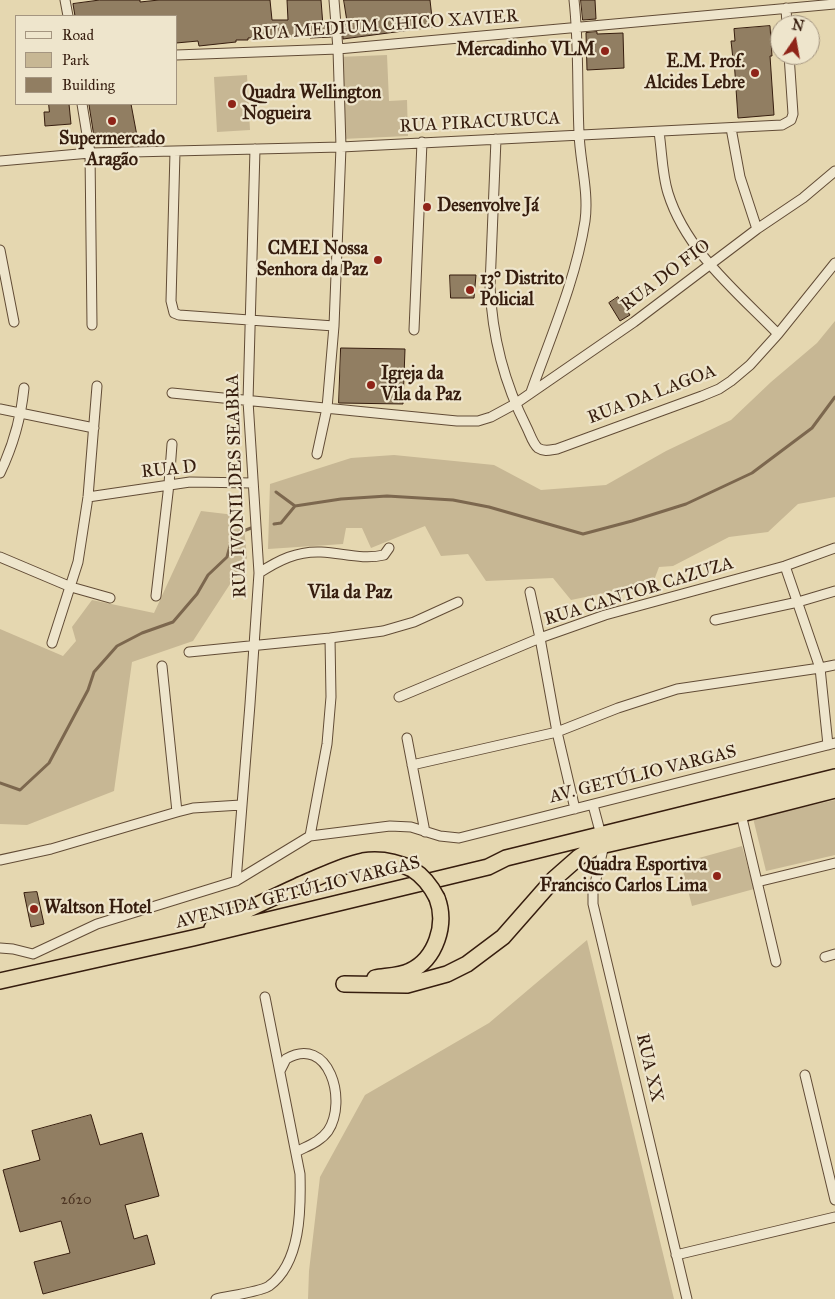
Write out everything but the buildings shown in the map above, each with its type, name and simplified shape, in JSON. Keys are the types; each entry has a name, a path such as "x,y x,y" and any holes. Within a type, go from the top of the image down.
{"highway":[{"name":"AVENIDA GETÚLIO VARGAS","path":"0,981 193,938 488,867 508,868 835,777"},
{"name":"AVENIDA GETÚLIO VARGAS","path":"600,842 741,814 835,790"},
{"path":"193,938 242,911 335,870 363,861 385,860 401,864 420,874 437,898 442,923 434,948 426,960 408,972 344,984 407,985 447,974 467,964 503,936 554,879 600,842"}],"street":[{"path":"65,0 68,15"},
{"path":"317,454 327,408 334,326 341,146 338,49 334,0"},
{"path":"531,392 580,244 585,218 586,201 579,135 577,28 574,0"},
{"name":"RUA MEDIUM CHICO XAVIER","path":"178,55 338,49 835,4"},
{"path":"786,8 786,15"},
{"name":"RUA PIRACURUCA","path":"0,161 90,153 341,146 782,126 791,120 793,114 790,65"},
{"path":"82,105 90,153 92,325"},
{"path":"731,128 740,177 757,228"},
{"path":"659,132 668,192 680,222 710,264 778,334"},
{"path":"496,139 490,286 491,310 500,358 515,404"},
{"path":"414,330 422,142"},
{"name":"RUA IVONILDES SEABRA","path":"236,881 259,572 248,401 255,149"},
{"path":"175,152 171,301 174,313 179,315 334,326"},
{"name":"RUA DO FIO","path":"172,393 457,421 478,421 491,417 515,404 634,322 757,228 803,198 835,171"},
{"path":"0,250 14,322"},
{"name":"RUA DA LAGOA","path":"515,404 536,446 543,450 557,449 720,389 750,365 778,334 835,262"},
{"path":"52,643 78,562 88,497 96,386"},
{"path":"0,473 22,414 24,388"},
{"path":"0,409 94,428"},
{"path":"156,596 172,444"},
{"name":"RUA D","path":"88,497 169,484 253,483"},
{"path":"259,572 281,560 299,554 322,552 371,558 384,555 389,548"},
{"name":"RUA CANTOR CAZUZA","path":"399,697 540,638 605,615 785,566 835,548"},
{"path":"0,557 70,587 110,598"},
{"path":"785,566 820,668 832,744"},
{"path":"715,620 798,602 835,591"},
{"path":"530,592 557,732 575,809"},
{"path":"189,652 330,638 391,628 414,622 458,602"},
{"path":"310,836 327,744 331,697 330,638"},
{"path":"412,765 557,732 618,708 677,689 835,665"},
{"path":"162,666 176,812"},
{"path":"406,738 425,832"},
{"name":"AV. GETÚLIO VARGAS","path":"425,832 459,838 832,744"},
{"path":"592,804 600,842"},
{"path":"0,860 51,849 193,808 241,805"},
{"path":"741,814 776,962"},
{"path":"0,948 34,954 96,924 236,881 310,836 390,826 411,826 425,832"},
{"name":"RUA XX","path":"600,842 593,904 687,1299"},
{"path":"758,882 835,862"},
{"path":"34,954 36,973"},
{"path":"825,957 835,954"},
{"path":"216,1299 267,1287 276,1279 289,1261 298,1228 301,1202 300,1174 265,997"},
{"path":"280,1072 286,1059 300,1053 309,1054 323,1063 335,1084 335,1112 327,1132 317,1141 296,1152"},
{"path":"805,1075 834,1188 835,1200"},
{"path":"676,1255 835,1216"}],"green space":[{"path":"387,55 389,101 407,100 408,136 342,139 338,57"},
{"name":"Quadra Wellington Nogueira","path":"247,75 250,130 217,132 214,77"},
{"path":"835,321 835,497 798,504 768,532 729,537 673,566 659,567 653,583 571,600 553,578 486,581 468,554 441,556 425,526 371,548 362,528 346,528 343,544 268,549 270,484 351,458 394,455 494,465 541,490 606,485 666,451 731,420 771,382 817,343"},
{"path":"201,511 243,516 247,558 193,641 132,662 114,791 27,825 0,824 0,629 63,656 76,641 72,627 92,600 154,613"},
{"path":"835,800 835,855 766,871 753,818"},
{"name":"Quadra Esportiva Francisco Carlos Lima","path":"742,846 754,889 692,906 681,863"},
{"path":"587,940 674,1299 308,1299 309,1271 320,1177 365,1095 489,1023"}],"waterway":[{"path":"276,492 295,506 341,499 387,496 453,500 489,507 583,534 686,504 752,473 812,428 835,397"},
{"path":"274,524 281,523 295,506"},
{"path":"0,783 20,790 49,763 88,690 94,672 117,646 142,633 173,622 197,594 208,575 227,557 233,535 251,528"}],"place":[{"name":"Mercadinho VLM","path":"605,51"},
{"name":"E.M. Prof. Alcides Lebre","path":"755,73"},
{"name":"Quadra Wellington Nogueira","path":"232,104"},
{"name":"Supermercado Aragão","path":"112,121"},
{"name":"Desenvolve Já","path":"427,207"},
{"name":"CMEI Nossa Senhora da Paz","path":"378,260"},
{"name":"13° Distrito Policial","path":"470,290"},
{"name":"Igreja da Vila da Paz","path":"371,385"},
{"name":"Quadra Esportiva Francisco Carlos Lima","path":"717,876"},
{"name":"Waltson Hotel","path":"34,909"}],"district":[{"name":"Vila da Paz","path":"350,593"}]}
